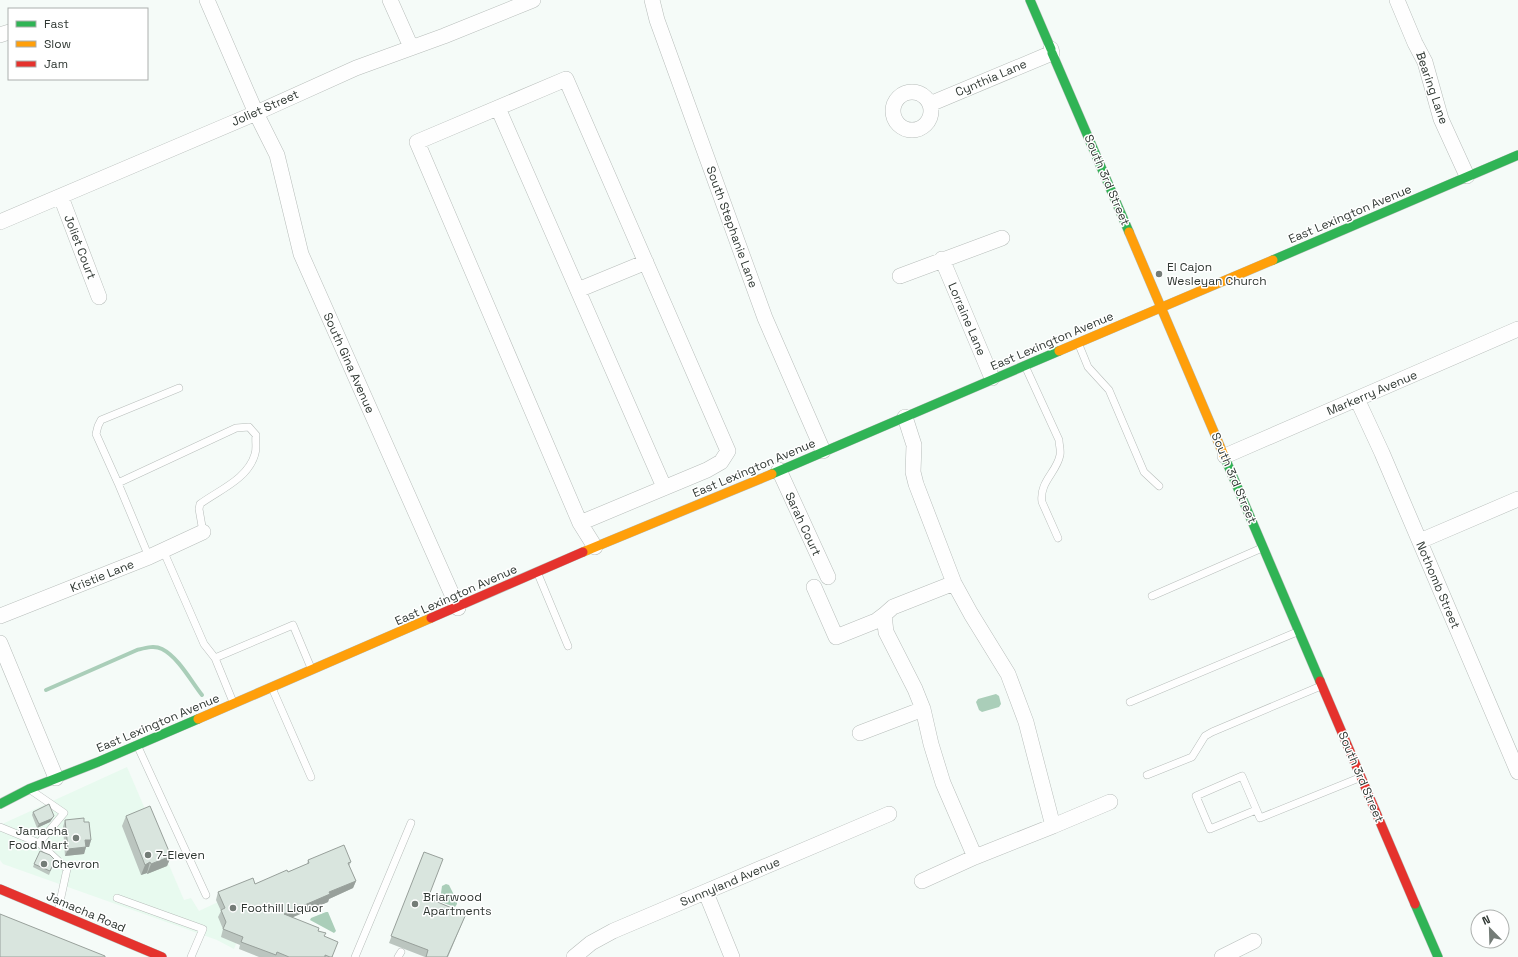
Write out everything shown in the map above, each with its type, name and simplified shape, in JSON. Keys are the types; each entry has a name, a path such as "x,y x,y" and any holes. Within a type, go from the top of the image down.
{"street":[{"name":"South Gina Avenue","path":"207,0 256,113 277,155 301,254 458,608"},
{"path":"390,0 411,47"},
{"name":"Joliet Street","path":"0,222 256,113 356,68 444,36 533,0"},
{"name":"South Stephanie Lane","path":"652,0 657,20 765,318 823,451"},
{"name":"South 3rd Street","path":"1030,0 1438,957"},
{"name":"Bearing Lane","path":"1397,0 1415,43 1425,62 1441,119 1467,176"},
{"name":"Cynthia Lane","path":"930,104 1052,51"},
{"path":"580,523 721,462 728,451 566,79 417,142 580,523 595,548"},
{"path":"498,108 664,487"},
{"name":"East Lexington Avenue","path":"0,804 29,789 234,704 458,608 537,572 905,417 992,378 1025,366 1518,155"},
{"name":"Joliet Court","path":"61,197 99,297"},
{"path":"900,276 942,259 1002,238"},
{"name":"Lorraine Lane","path":"942,259 992,378"},
{"path":"578,290 646,262"},
{"name":"Markerry Avenue","path":"1225,456 1518,329"},
{"name":"Nothomb Street","path":"1357,399 1420,541 1518,772"},
{"path":"905,417 914,445 913,472 916,484 954,583 971,614 1008,674 1026,722 1053,826"},
{"name":"Sarah Court","path":"779,470 828,578"},
{"path":"1420,541 1518,499"},
{"name":"Kristie Lane","path":"0,616 149,557 203,532"},
{"path":"814,587 836,637 876,621 893,607 954,583"},
{"path":"884,615 886,632 915,689 923,709 931,744 943,783 975,857"},
{"path":"0,643 56,778"},
{"path":"860,733 923,709"},
{"path":"922,881 975,857 1110,802"},
{"name":"Sunnyland Avenue","path":"574,957 591,943 613,931 706,893 889,814"},
{"name":"Jamacha Road","path":"0,889 159,956"},
{"path":"706,893 732,957"},
{"path":"1222,957 1254,941"}],"lane":[{"path":"1078,343 1088,367 1109,390 1144,472 1159,486"},
{"path":"1025,366 1058,440 1060,457 1043,488 1041,496 1042,502 1058,538"},
{"path":"149,557 96,434 101,420 178,388"},
{"path":"118,483 236,428 248,427 256,435 255,453 248,470 235,482 200,504 199,509 203,532"},
{"path":"1152,596 1264,547"},
{"path":"163,550 204,644 216,658 234,704"},
{"path":"537,572 568,646"},
{"path":"216,658 293,625 312,670"},
{"path":"1130,702 1299,631"},
{"path":"1147,775 1192,757 1205,736 1212,732 1322,685"},
{"path":"272,687 311,777"},
{"path":"137,745 206,895"},
{"path":"1256,810 1210,829 1196,796 1242,776 1260,818 1361,777"},
{"path":"29,789 64,813 39,843"},
{"path":"355,957 411,823"},
{"path":"0,826 39,843 67,869 58,914"},
{"path":"118,898 203,929 191,957"}],"shaded area":[{"path":"996,694 999,696 1001,704 999,707 982,712 979,710 976,702 978,699"},
{"path":"127,767 184,900 191,898 199,911 252,886 255,894 234,949 217,940 3,864 0,860 0,825"},
{"path":"446,884 449,885 457,901 455,907 441,902 440,900 442,886"},
{"path":"328,912 336,931 334,933 310,920 311,918"}],"building":[{"name":"Chevron","path":"49,804 54,816 51,819 39,824 33,812"},
{"name":"7-Eleven","path":"150,806 171,856 145,865 126,816"},
{"name":"Jamacha Food Mart","path":"84,818 84,822 89,822 91,840 85,840 86,847 68,849 65,820"},
{"path":"344,845 351,862 348,863 356,881 329,892 330,894 284,914 319,928 318,931 326,933 324,936 338,942 332,957 325,955 325,957 289,957 277,952 276,955 241,942 243,937 223,929 226,922 221,910 225,908 218,892 253,878 255,884 287,870 288,872 309,863 308,860"},
{"name":"Chevron","path":"40,851 50,855 55,860 50,871 34,864"},
{"path":"424,852 443,859 428,898 466,914 447,957 426,957 428,950 391,936"},
{"path":"0,914 105,956 105,957 0,957"}],"waterway":[{"path":"46,690 137,650 153,647 162,649 168,653 184,670 202,695"}],"traffic: fast":[{"path":"1030,0 1051,49"},
{"path":"1052,53 1129,232"},
{"path":"1273,260 1518,155"},
{"path":"772,474 1059,351"},
{"path":"1225,458 1320,681"},
{"path":"0,804 29,789 98,762 198,719"},
{"path":"1415,904 1438,957"}],"traffic: slow":[{"path":"1129,232 1225,458"},
{"path":"1059,351 1273,260"},
{"path":"583,552 772,474"},
{"path":"198,719 431,618"}],"traffic: jam":[{"path":"431,618 583,552"},
{"path":"1320,681 1415,904"},
{"path":"0,889 162,957"}],"place":[{"name":"El Cajon Wesleyan Church","path":"1159,274"},
{"name":"Jamacha Food Mart","path":"76,838"},
{"name":"7-Eleven","path":"148,855"},
{"name":"Chevron","path":"44,864"},
{"name":"Briarwood Apartments","path":"415,904"},
{"name":"Foothill Liquor","path":"233,908"}]}
